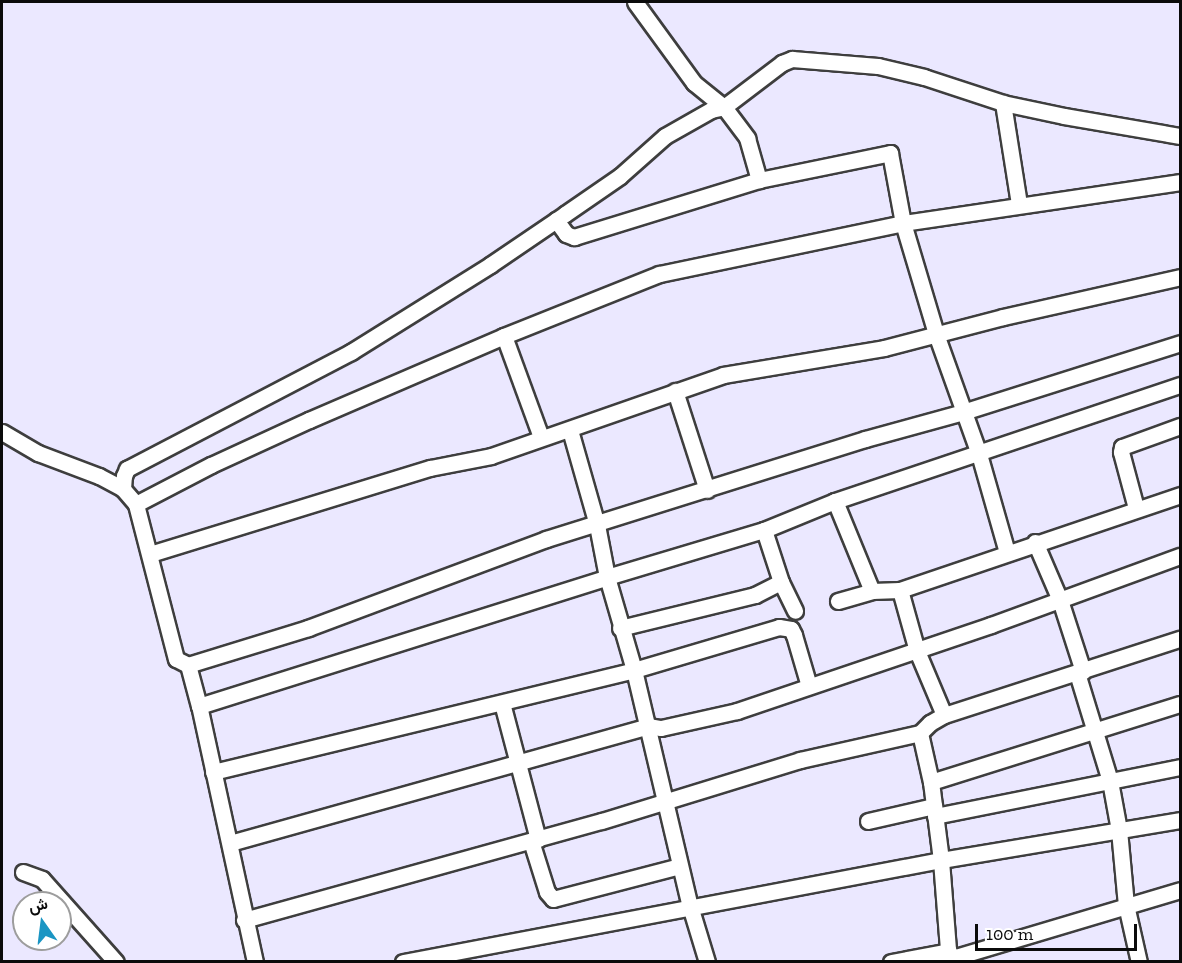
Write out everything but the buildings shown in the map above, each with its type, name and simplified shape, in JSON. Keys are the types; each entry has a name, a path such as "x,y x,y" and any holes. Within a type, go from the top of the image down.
{"street":[{"path":"635,2 694,83 724,107 747,138 759,180"},
{"path":"123,489 124,476 134,464 351,352 556,220 620,176 665,136 711,110 724,107 782,63 799,58 878,66 924,77 1003,103 1180,136"},
{"path":"1003,103 1019,204"},
{"path":"556,220 566,234 574,237 759,180 890,153 903,223 936,334 979,454 1007,552"},
{"path":"136,504 262,441 504,336 659,274 903,223 1019,204 1180,182"},
{"path":"150,554 430,468 491,456 723,375 884,348 1180,277"},
{"path":"504,336 541,438"},
{"path":"2,432 38,453 99,476 123,489 136,504 176,659 188,665 308,628 518,549 865,439 963,412 1180,343"},
{"path":"199,706 607,577 764,530 836,501 1180,385"},
{"path":"675,391 707,490"},
{"path":"1136,508 1121,452 1122,447 1180,426"},
{"path":"570,430 597,525 620,628 634,670 690,906 707,962"},
{"path":"838,601 872,591 900,590 1035,542 1180,495"},
{"path":"836,501 872,591"},
{"path":"764,530 781,582 795,610"},
{"path":"1035,542 1060,600 1110,781 1119,830 1126,904 1139,962"},
{"path":"230,843 519,764 648,726 661,728 737,711 917,651 1180,556"},
{"path":"620,628 755,595 781,582"},
{"path":"900,590 917,651 944,715"},
{"path":"213,772 634,670 785,627 794,635 809,686"},
{"path":"244,920 534,840 800,760 920,733 944,715 1180,639"},
{"path":"188,665 255,962"},
{"path":"502,703 519,764 547,892 553,899 680,866"},
{"path":"930,782 1180,704"},
{"path":"920,733 930,782 941,860 949,957"},
{"path":"868,821 1110,781 1180,767"},
{"path":"403,962 941,860 1180,820"},
{"path":"23,872 42,879 116,962"},
{"path":"891,962 949,957 1180,890"}]}
